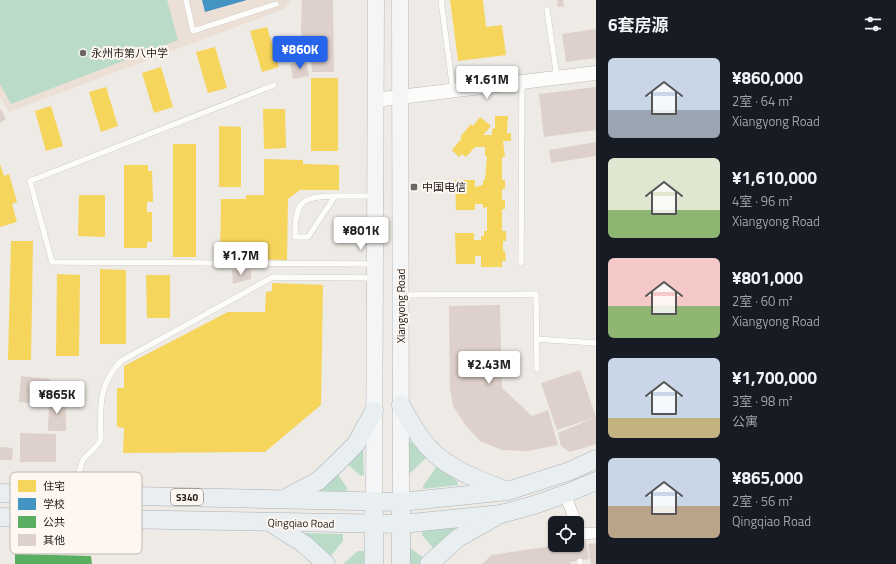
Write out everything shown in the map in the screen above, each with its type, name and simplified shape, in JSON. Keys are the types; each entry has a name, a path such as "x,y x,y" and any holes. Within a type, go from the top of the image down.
{"main road":[{"path":"374,564 376,0"},
{"name":"Xiangyong Road","path":"400,0 401,564"},
{"path":"401,405 421,438 443,461 470,477 503,492 501,514 458,538 430,564"},
{"path":"326,564 304,544 273,523 280,499 318,482 356,444 374,412"},
{"name":"Qingqiao Road","path":"142,496 401,502 503,492 570,471 596,459"},
{"name":"Qingqiao Road","path":"142,520 374,525 401,524 501,514 566,494 596,481"},
{"name":"Qingqiao Road","path":"0,493 10,493"},
{"name":"Qingqiao Road","path":"0,517 10,517"}],"street":[{"path":"375,100 596,73"},
{"path":"566,494 573,516"},
{"path":"584,532 596,533"}],"lane":[{"path":"186,0 194,31 276,4"},
{"path":"441,0 453,91"},
{"path":"547,10 557,78"},
{"path":"521,263 522,82"},
{"path":"274,85 30,181 52,262 375,271"},
{"path":"335,196 308,237 295,237 297,211 309,198 335,196 375,196"},
{"path":"80,472 84,460 99,443 101,438 100,401 102,391 114,369 122,361 273,277 375,271"},
{"path":"401,294 536,294 537,369"},
{"path":"536,339 596,343"}],"shaded area":[{"name":"永州市第八中学","path":"0,0 291,0 284,9 9,112 0,97"}],"green space":[{"name":"永州市第八中学","path":"0,0 167,0 178,40 11,104 0,84"},
{"path":"409,440 427,457 409,474 406,474"},
{"path":"363,448 364,475 361,476 344,461"},
{"path":"437,466 457,481 458,485 423,489 423,486"},
{"path":"335,470 347,488 347,492 318,491"},
{"path":"454,528 457,531 434,549 422,535 423,531"},
{"path":"304,533 343,534 343,541 329,558 303,536"},
{"path":"409,547 425,559 421,564 407,564"},
{"path":"358,551 364,551 364,564 343,564"}],"building: 住宅":[{"path":"450,0 483,0 486,27 502,25 506,55 458,61"},
{"path":"267,27 279,67 262,72 250,31"},
{"path":"215,47 227,88 208,93 196,52"},
{"path":"161,67 173,107 154,113 142,73"},
{"path":"311,78 338,78 338,151 311,151"},
{"path":"106,87 118,126 101,132 89,92"},
{"path":"51,106 63,146 46,151 35,111"},
{"path":"263,109 285,109 286,148 264,149"},
{"path":"495,116 508,116 507,133 511,133 511,141 503,141 505,157 502,157 502,180 505,180 505,189 502,189 502,200 505,200 505,209 502,209 502,231 506,231 506,241 503,241 503,251 505,251 506,261 502,261 502,267 481,267 481,256 475,256 475,264 456,264 455,233 474,233 474,240 481,240 481,236 484,236 484,231 487,231 487,207 483,208 483,204 475,204 475,210 456,210 455,180 475,180 475,187 483,185 483,180 485,180 487,156 485,156 485,147 475,147 466,157 462,154 459,157 452,150 462,138 460,137 471,124 473,126 480,117 491,126 483,135 492,135 492,129 495,128"},
{"path":"219,126 241,127 241,187 219,187"},
{"path":"173,144 196,144 196,257 173,257"},
{"path":"264,159 303,160 303,164 339,165 339,190 300,190 288,199 287,260 220,258 221,199 246,199 246,195 264,195"},
{"path":"0,164 4,176 9,174 17,202 12,204 17,222 0,227"},
{"path":"124,165 148,165 148,171 152,171 153,202 147,202 147,212 152,212 152,242 147,242 147,248 124,248"},
{"path":"79,195 105,195 105,237 78,236"},
{"path":"11,241 33,241 31,360 8,360"},
{"path":"100,269 126,270 126,344 100,344"},
{"path":"57,274 80,275 79,356 56,356"},
{"path":"146,275 170,275 170,318 147,318"},
{"path":"272,283 323,285 321,405 265,452 123,453 124,428 117,427 117,388 124,388 124,366 228,312 265,312 266,292 272,291"}],"building: 学校":[{"path":"202,0 247,0 205,12"}],"building: 公共":[{"path":"15,554 91,556 92,564 15,564"}],"building: 其他":[{"path":"302,0 333,0 334,72 312,72 311,52 304,51 301,30"},
{"path":"557,0 563,0 564,6 558,7"},
{"path":"596,29 596,58 566,62 562,34"},
{"path":"306,60 309,76 293,79 290,64"},
{"path":"596,87 596,130 544,137 539,94"},
{"path":"0,108 6,119 0,123"},
{"path":"596,142 596,156 551,163 549,150"},
{"path":"251,269 251,279 233,284 232,270"},
{"path":"500,305 502,388 532,416 548,410 558,445 528,451 502,450 480,441 466,426 453,406 450,389 449,306"},
{"path":"580,370 596,417 557,430 541,383"},
{"path":"21,376 50,379 48,405 19,402"},
{"path":"49,399 66,400 66,431 48,431"},
{"path":"596,417 596,444 570,452 561,446 558,433"},
{"path":"20,433 56,434 56,462 20,462"},
{"path":"0,447 13,448 12,460 0,460"},
{"path":"584,541 586,541 589,559 570,562 571,564 482,564 492,555 548,547 548,552 584,552"},
{"path":"596,543 596,564 591,564 588,544"}],"place":[{"name":"永州市第八中学","path":"83,53"},
{"name":"中国电信","path":"414,187"}]}
